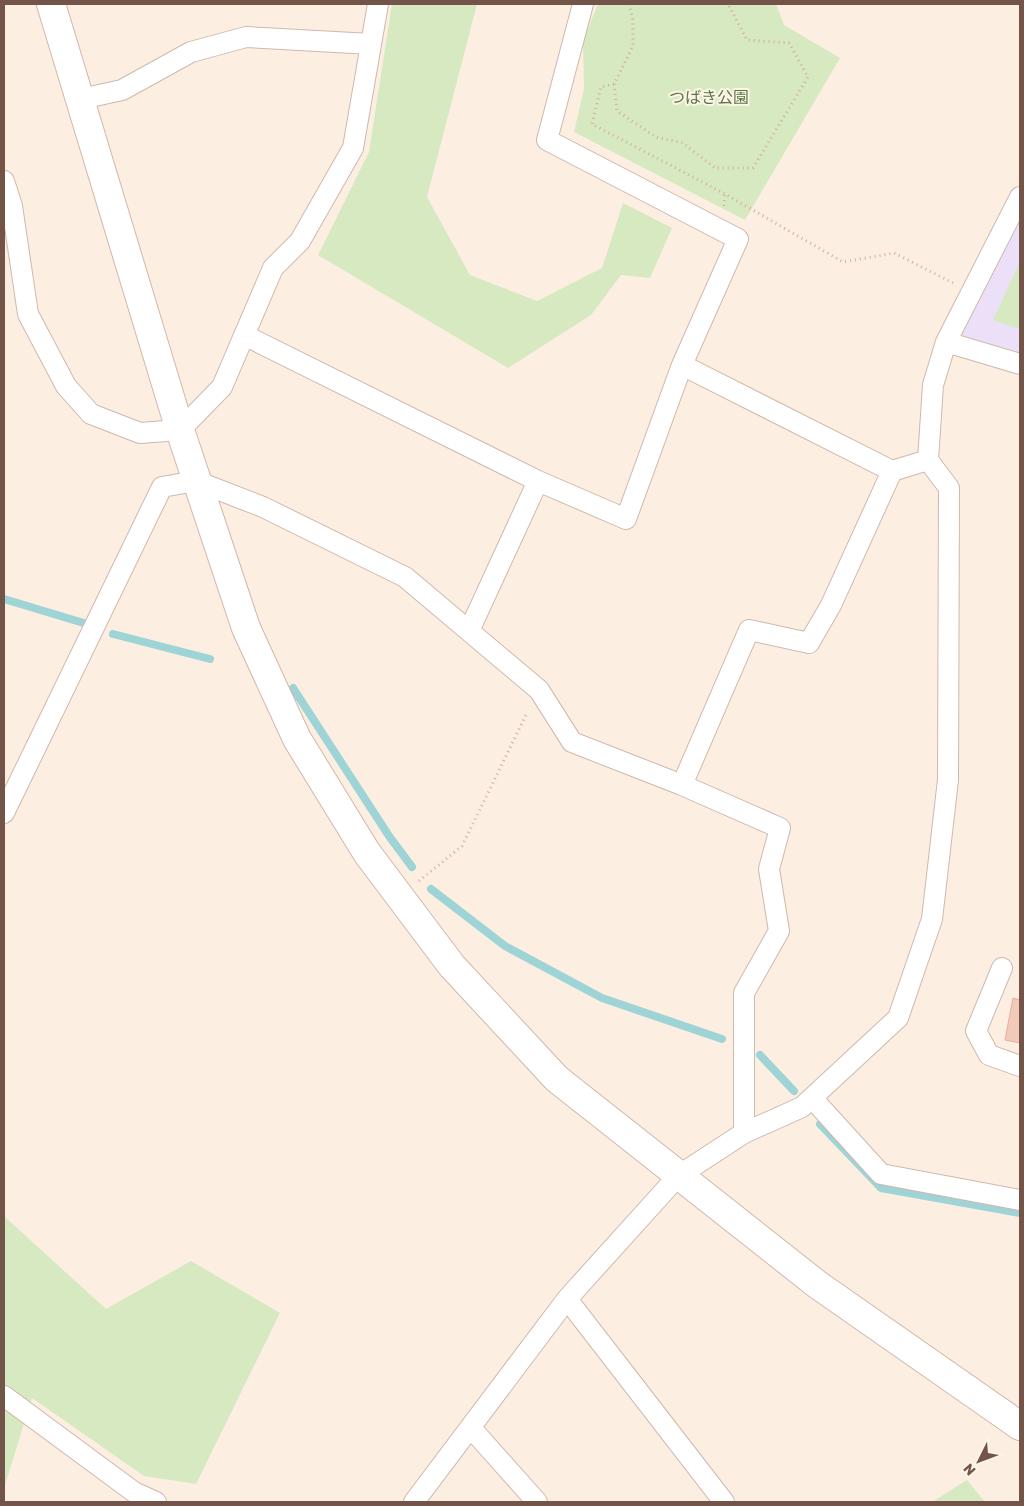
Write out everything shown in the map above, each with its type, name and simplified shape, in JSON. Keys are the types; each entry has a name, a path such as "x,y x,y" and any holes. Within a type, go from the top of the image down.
{"street":[{"path":"51,4 180,430 246,628 297,739 367,853 452,966 557,1079 818,1285 1020,1426"},
{"path":"4,180 12,206 28,314 66,386 91,414 132,430 140,433 180,430 222,387 273,268 300,241 353,148 378,4"},
{"path":"244,336 538,481 626,519 682,365 738,239 547,140 583,4"},
{"path":"81,99 122,90 191,52 246,37 371,44"},
{"path":"414,1502 567,1299 678,1176 744,1133 802,1107 898,1018 932,919 948,780 949,488 928,460 933,385 946,342 1020,197"},
{"path":"946,342 1020,364"},
{"path":"682,365 892,471 928,460"},
{"path":"682,785 749,630 809,642 831,605 892,471"},
{"path":"4,813 162,487 196,481 263,507 405,577 539,690 572,742 682,785 780,828 769,869 779,931 744,993 744,1133"},
{"path":"469,631 538,481"},
{"path":"1002,968 976,1030 989,1055 1020,1066"},
{"path":"812,1098 881,1174 1020,1200"},
{"path":"567,1299 724,1502"},
{"path":"4,1396 134,1492 156,1502"},
{"path":"471,1428 537,1502"}],"path":[{"path":"629,4 633,20 634,46 614,84 617,111 656,137 683,142 715,168 753,168 808,77 789,43 747,40 728,4"},
{"path":"614,84 601,87 592,124 725,194 843,262 894,253 971,292"},
{"path":"400,897 462,846 539,690"}],"shaded area":[{"path":"1020,214 1020,357 960,339 965,322"}],"green space":[{"path":"392,4 477,4 427,197 470,275 537,301 602,268 623,203 672,228 650,278 621,275 591,315 508,368 318,255 369,152"},
{"name":"つばき公園","path":"598,4 776,4 784,25 840,58 745,220 574,132 584,89 583,40"},
{"path":"1020,262 1020,329 993,320"},
{"path":"5,1217 106,1309 191,1261 280,1313 196,1484 144,1476 32,1398 4,1488"},
{"path":"967,1480 985,1502 932,1502"}],"building":[{"path":"1013,998 1020,1000 1020,1043 1005,1040"}],"waterway":[{"path":"4,599 87,624"},
{"path":"113,634 210,659"},
{"path":"293,688 389,836 412,867"},
{"path":"431,889 505,946 602,998 722,1039"},
{"path":"760,1055 794,1091"},
{"path":"820,1124 881,1188 1020,1213"}]}
